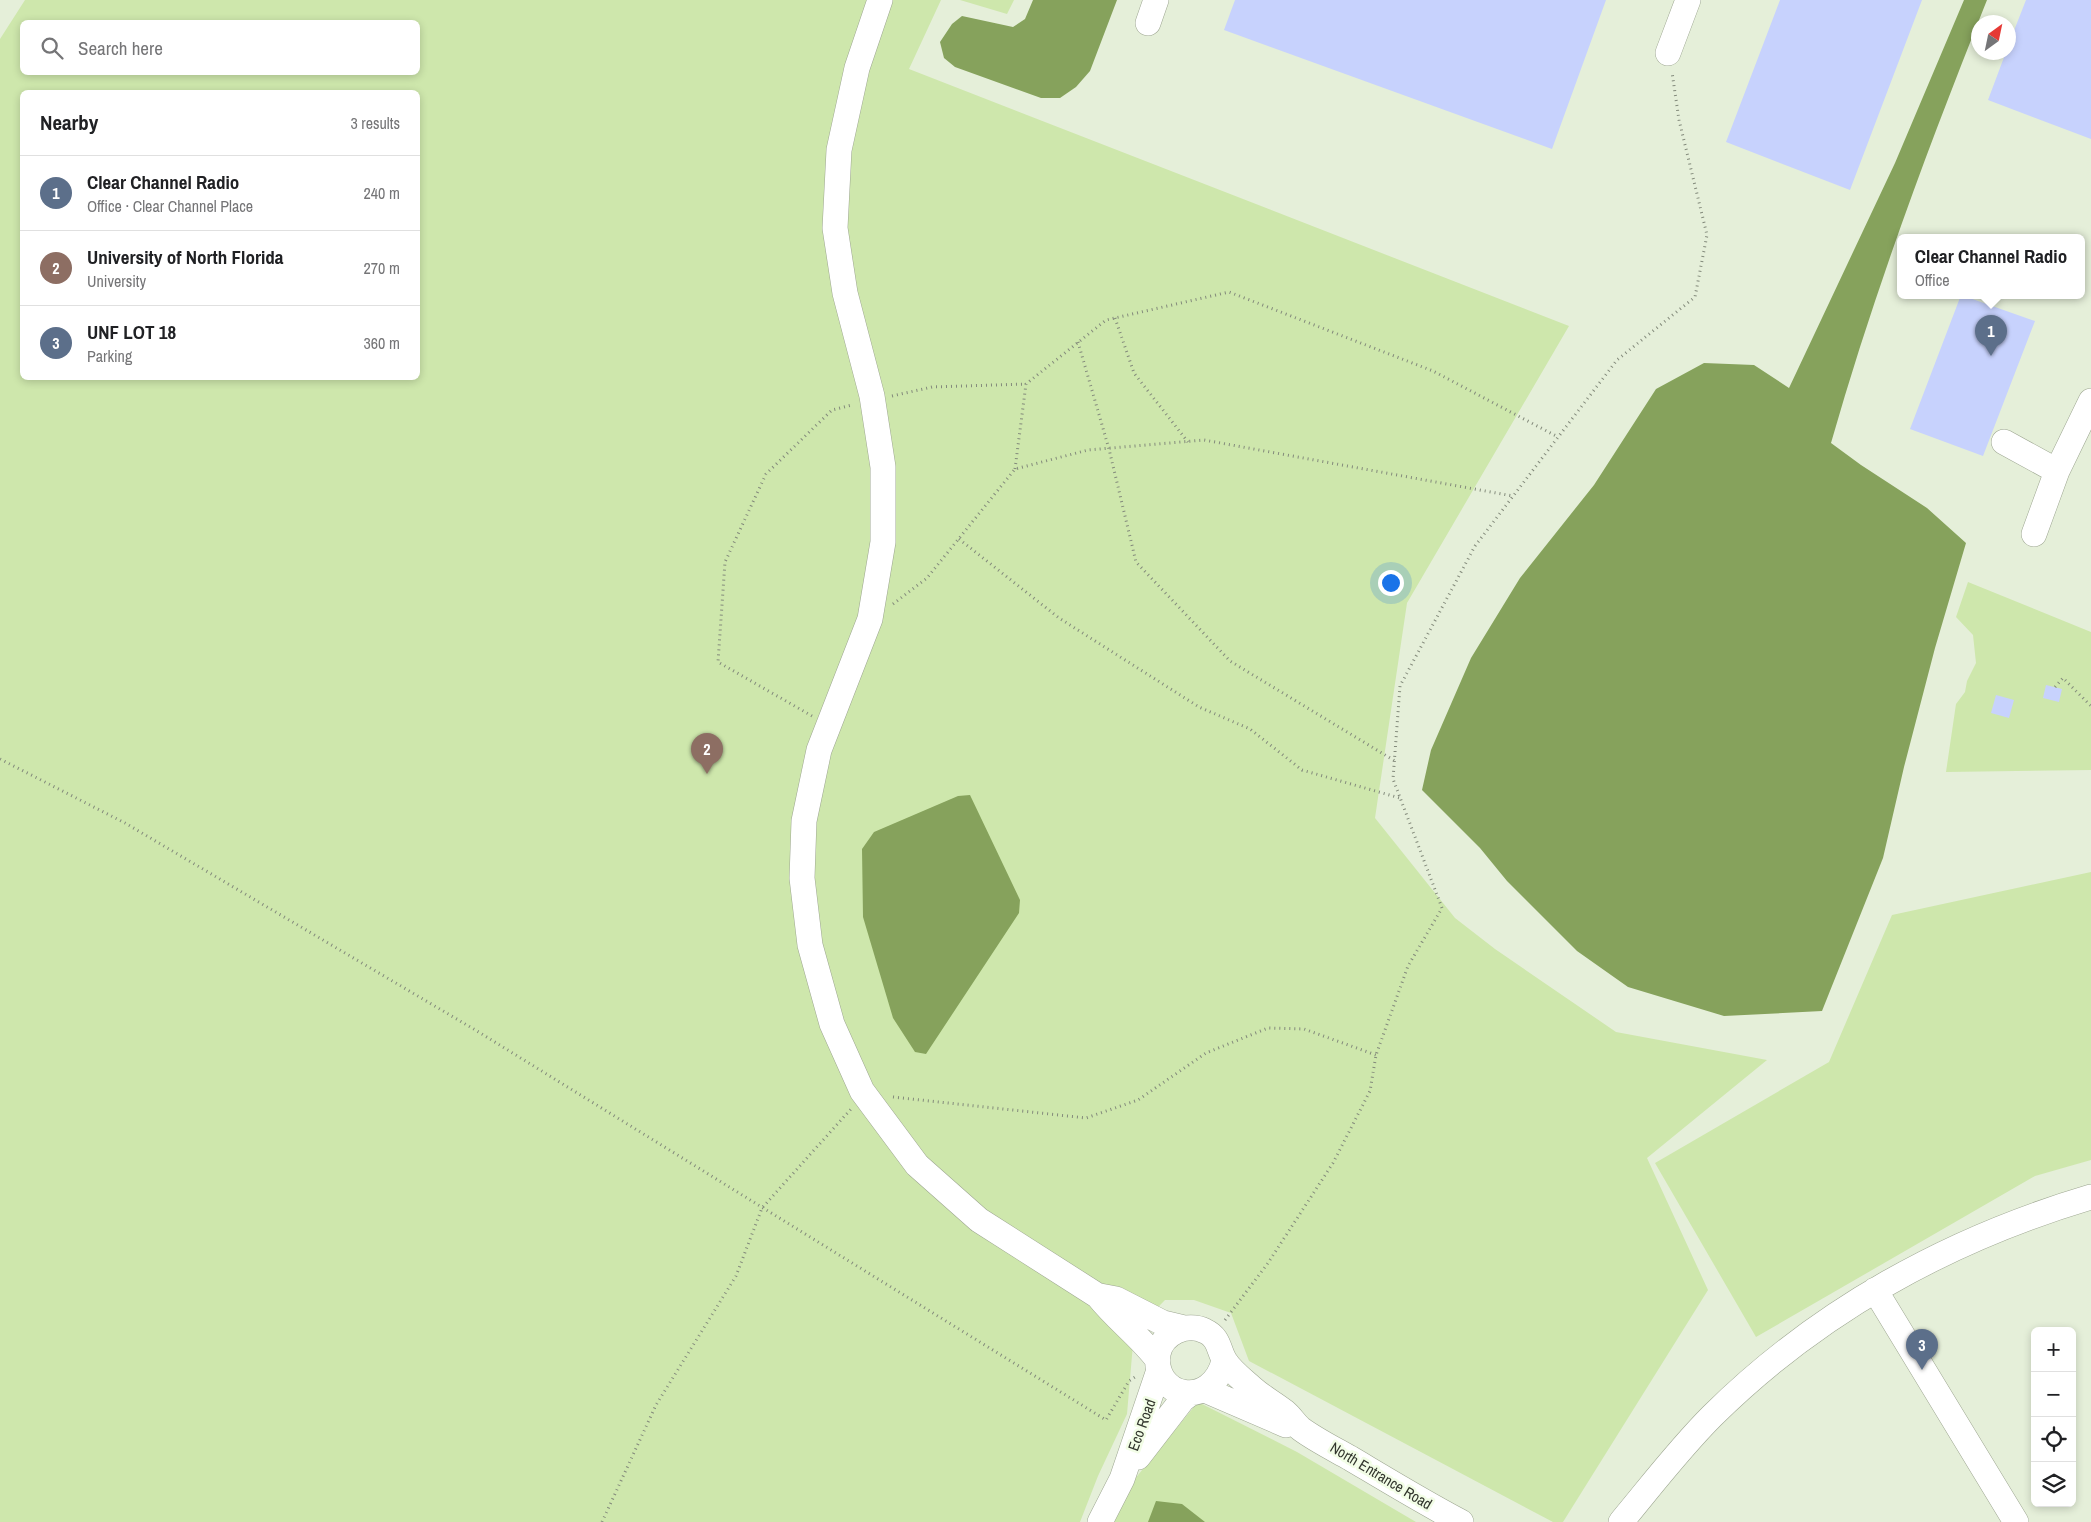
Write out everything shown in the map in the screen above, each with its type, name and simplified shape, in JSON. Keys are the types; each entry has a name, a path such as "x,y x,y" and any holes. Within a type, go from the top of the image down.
{"street":[{"path":"880,0 857,68 839,150 835,228 845,293 872,401 883,467 883,542 870,619 819,750 804,821 802,878 810,945 832,1024 862,1091 917,1165 980,1220 1098,1296 1110,1311 1148,1347 1164,1380 1173,1388 1198,1392 1279,1423 1301,1428"},
{"path":"1668,53 1688,0"},
{"path":"2034,534 2057,471 2091,401"},
{"path":"2004,442 2057,471"},
{"path":"1621,1522 1675,1456 1713,1415 1760,1373 1811,1333 1875,1290 1939,1254 2046,1210 2091,1197"},
{"path":"1875,1290 2016,1522"},
{"path":"1098,1296 1116,1299 1163,1323 1184,1328 1196,1328 1213,1336 1221,1346 1224,1361 1221,1374 1214,1384 1198,1392"},
{"path":"1158,1365 1159,1352 1164,1341 1174,1332 1184,1328"},
{"path":"1224,1361 1243,1380 1286,1413 1301,1428"},
{"name":"Eco Road","path":"1100,1522 1122,1479 1158,1365"},
{"name":"Eco Road","path":"1122,1479 1182,1400 1198,1392"},
{"name":"North Entrance Road","path":"1301,1428 1406,1492 1461,1522"}],"path":[{"path":"1213,1336 1268,1263 1333,1163 1370,1091 1376,1054 1408,966 1442,908 1393,779 1400,686 1475,546 1617,360 1695,297 1707,235 1679,120 1668,53"},
{"path":"829,725 718,662 725,562 766,474 832,410 932,388 1026,384 1106,320 1229,292 1433,371 1558,437"},
{"path":"1115,318 1134,373 1188,442"},
{"path":"1078,342 1109,449 1136,562 1230,661 1395,761"},
{"path":"872,603 895,604 928,578 1015,469 1026,384"},
{"path":"1015,469 1088,450 1204,440 1513,496"},
{"path":"959,539 1059,618 1199,707 1250,729 1302,770 1400,798"},
{"path":"2055,687 2063,678 2091,706"},
{"path":"0,759 125,822 468,1026 1106,1420 1129,1380 1158,1365"}],"shaded area":[{"path":"25,0 941,0 909,69 1569,326 1407,603 1375,818 1455,918 1495,949 1616,1032 1767,1060 1647,1158 1708,1290 1563,1522 1553,1522 1249,1361 1231,1313 1194,1300 1165,1300 1134,1332 1127,1414 1098,1476 1080,1522 0,1522 0,39"},
{"path":"960,0 1014,0 1007,14"},
{"path":"1033,0 1117,0 1090,71 1076,87 1060,98 1041,98 955,67 944,58 940,42 952,24 962,16 1013,27 1025,19"},
{"path":"1964,0 1987,0 1981,15 1971,15 1971,41 1897,234 1865,330 1831,443 1927,508 1966,543 1935,648 1883,858 1822,1011 1724,1016 1628,987 1577,951 1507,881 1480,848 1422,790 1431,750 1471,658 1520,578 1594,485 1656,389 1704,363 1754,365 1789,388 1895,163"},
{"path":"1968,582 2091,632 2091,770 1946,772 1956,704 1965,692 1967,681 1976,663 1973,635 1956,617"},
{"path":"970,795 1020,900 1019,913 926,1054 915,1052 893,1018 863,917 862,849 874,832 958,796"},
{"path":"2091,872 2091,1160 2035,1176 1756,1337 1655,1163 1829,1062 1892,915"},
{"path":"1198,1402 1297,1452 1416,1522 1113,1522 1129,1486"},
{"path":"1156,1501 1182,1504 1205,1522 1148,1522"}],"building":[{"path":"1235,0 1606,0 1552,149 1224,30"},
{"path":"1780,0 1922,0 1850,190 1726,142"},
{"path":"2026,0 2091,0 2091,139 1988,100 2003,60 2016,60 2016,26"},
{"path":"1959,299 1972,299 2035,321 1983,456 1910,429"},
{"path":"2046,685 2062,689 2059,702 2043,698"},
{"path":"1996,695 2014,700 2009,718 1991,713"}],"place":[{"name":"Clear Channel Radio","path":"1991,356"},
{"name":"University of North Florida","path":"707,774"},
{"name":"UNF LOT 18","path":"1922,1370"}]}
